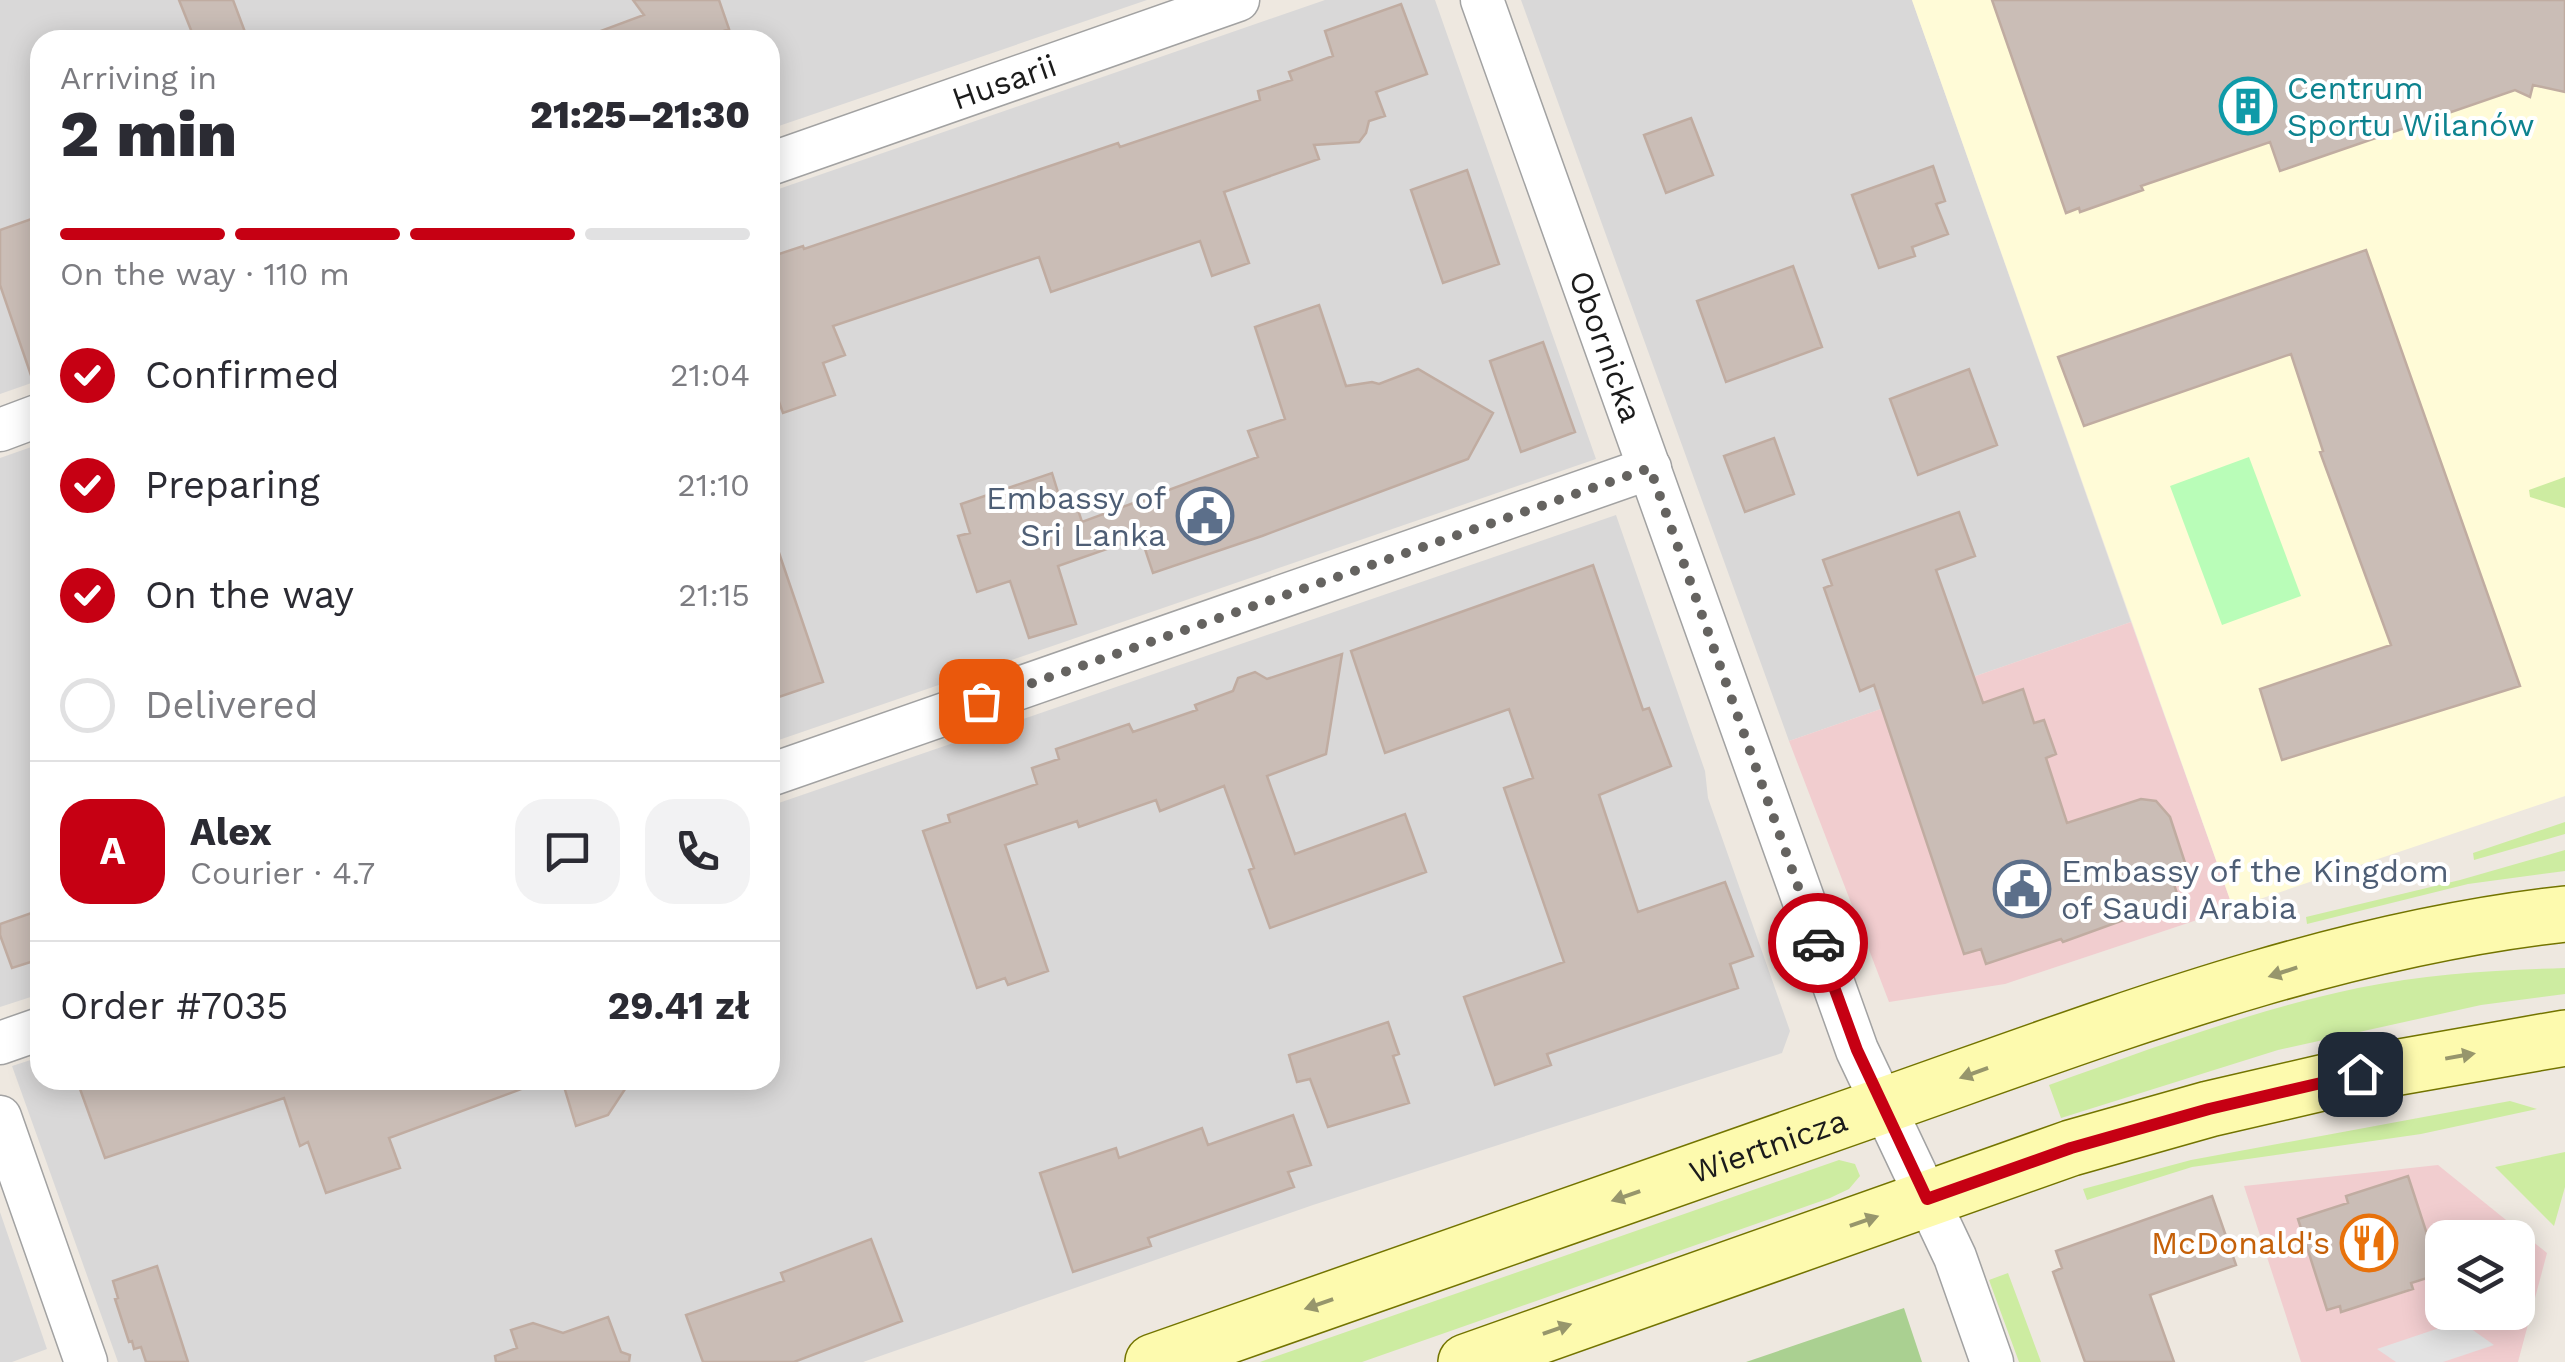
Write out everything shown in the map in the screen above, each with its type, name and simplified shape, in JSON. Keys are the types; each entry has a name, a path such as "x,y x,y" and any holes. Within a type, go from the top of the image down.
{"main road":[{"name":"Wiertnicza","path":"1153,1362 2059,1044 2316,961 2469,928 2565,914"},
{"path":"1466,1362 2071,1148 2209,1109 2360,1074 2565,1038"}],"street":[{"name":"Husarii","path":"780,160 1238,0"},
{"name":"Obornicka","path":"1482,0 1844,1016 1955,1257 1992,1362"},
{"path":"0,430 30,420"},
{"path":"780,772 1650,468"},
{"path":"0,1043 30,1032"},
{"path":"0,1117 86,1362"}],"shaded area":[{"path":"0,0 1147,0 780,126 780,30 30,30 30,384 0,394"},
{"path":"1325,0 1435,0 1596,459 780,740 780,189"},
{"path":"1521,0 1912,0 2131,622 1789,741"},
{"path":"1912,0 2565,0 2565,796 2233,908"},
{"path":"30,448 30,997 0,1007 0,458"},
{"path":"1616,515 1705,771 1708,798 1790,1031 1782,1053 1313,1205 863,1362 118,1362 12,1066 30,1060 30,1090 780,1090 780,803"},
{"path":"2131,622 2233,908 2005,984 1889,1002 1789,741"},
{"path":"2438,1165 2506,1220 2425,1220 2425,1330 2527,1330 2518,1362 2301,1362 2244,1186"},
{"path":"0,1212 47,1349 12,1362 0,1362"},
{"path":"2535,1243 2547,1253 2535,1298"},
{"path":"2433,1330 2473,1330 2494,1345 2443,1362 2396,1362 2377,1349"}],"green space":[{"path":"2249,457 2301,596 2222,625 2170,486"},
{"path":"2565,477 2565,508 2530,497 2529,490"},
{"path":"2565,822 2565,834 2474,860 2473,853"},
{"path":"2565,850 2565,871 2468,884 2307,924 2306,917"},
{"path":"2565,968 2565,994 2481,1005 2278,1050 2061,1118 2049,1085 2241,1019 2358,988 2461,974"},
{"path":"2510,1101 2537,1109 2421,1134 2192,1167 2087,1200 2083,1189 2191,1160"},
{"path":"2565,1152 2565,1187 2554,1226 2495,1167"},
{"path":"1839,1160 1855,1164 1860,1176 1849,1189 1830,1198 1362,1362 1260,1362"},
{"path":"2008,1273 2041,1362 2019,1362 1989,1280"},
{"path":"1904,1308 1922,1362 1746,1362"}],"building":[{"path":"179,0 233,0 244,30 191,30"},
{"path":"633,0 719,0 729,29 603,30 644,15"},
{"name":"Centrum Sportu Wilanów","path":"1992,0 2565,0 2565,92 2533,85 2530,97 2515,90 2280,171 2270,142 2141,186 2143,190 2080,212 2079,208 2066,213"},
{"path":"1401,4 1427,74 1376,92 1385,116 1369,121 1359,142 1314,145 1319,159 1224,192 1249,263 1212,276 1200,241 1051,292 1039,257 833,326 845,355 823,363 835,395 783,413 780,254 1260,100 1258,91 1292,80 1289,72 1333,56 1325,31"},
{"path":"1691,118 1713,175 1666,193 1644,135"},
{"path":"1933,166 1945,201 1936,204 1948,234 1912,247 1915,256 1879,268 1852,195"},
{"path":"1467,170 1499,264 1443,283 1411,190"},
{"path":"30,220 30,372 0,285 0,230"},
{"path":"2366,250 2520,686 2282,760 2260,689 2391,645 2320,452 2323,451 2291,354 2084,426 2058,357"},
{"path":"1793,266 1822,347 1726,382 1697,301"},
{"path":"1319,305 1346,386 1379,384 1418,369 1493,413 1468,459 1153,573 1141,537 1058,566 1076,624 1029,638 1010,581 977,592 958,536 970,533 961,504 1052,473 1061,502 1074,498 1082,522 1258,457 1248,431 1285,419 1255,327"},
{"path":"1543,342 1575,432 1521,452 1490,361"},
{"path":"1969,369 1997,445 1918,475 1890,399"},
{"path":"1774,438 1794,494 1745,512 1724,456"},
{"path":"1959,512 1975,556 1936,570 1983,703 2023,689 2034,723 2044,720 2056,754 2046,758 2067,823 2141,799 2156,801 2170,817 2190,878 2174,884 2179,900 2063,942 2061,939 1986,964 1981,949 1964,954 1874,685 1860,691 1824,588 1832,585 1823,560"},
{"path":"780,556 823,682 780,697"},
{"path":"1593,565 1643,710 1649,708 1671,766 1599,795 1638,912 1725,882 1753,956 1730,964 1738,988 1547,1054 1551,1065 1495,1085 1464,997 1564,962 1504,788 1533,778 1509,709 1385,753 1351,651"},
{"path":"1342,654 1326,754 1267,776 1295,854 1405,814 1426,872 1270,928 1249,870 1254,868 1224,786 1160,811 1156,800 1079,827 1077,821 1005,845 1048,971 1008,985 1005,978 977,988 923,831 950,822 948,815 1037,784 1032,768 1059,759 1056,749 1129,724 1133,732 1197,710 1195,705 1233,691 1238,678 1255,672 1267,679"},
{"path":"30,914 30,962 12,968 0,924"},
{"path":"1388,1022 1399,1054 1393,1056 1409,1103 1328,1127 1310,1079 1297,1082 1289,1055"},
{"path":"80,1090 519,1090 389,1138 400,1168 326,1193 308,1142 300,1146 284,1098 105,1158"},
{"path":"565,1090 624,1090 608,1115 576,1126"},
{"path":"1293,1115 1311,1165 1288,1172 1294,1187 1148,1238 1151,1246 1073,1272 1040,1173 1116,1148 1119,1158 1202,1128 1208,1145"},
{"path":"2408,1176 2425,1228 2425,1279 2411,1283 2413,1289 2341,1312 2340,1306 2327,1310 2298,1219 2348,1203 2346,1196"},
{"path":"2212,1196 2236,1265 2150,1295 2174,1362 2085,1362 2053,1272 2062,1268 2056,1251"},
{"path":"871,1239 902,1321 794,1362 703,1362 686,1315 784,1281 781,1273"},
{"path":"157,1266 188,1362 146,1362 141,1347 134,1349 132,1341 129,1342 115,1299 118,1298 113,1281"},
{"path":"608,1317 621,1352 630,1355 629,1362 496,1362 495,1356 517,1348 511,1330 533,1323 563,1333"}],"way so far":[{"path":"981,701 1650,468 1818,943"}],"place":[{"name":"Centrum Sportu Wilanów","path":"2248,106"},
{"name":"Embassy of Sri Lanka","path":"1205,516"},
{"name":"Embassy of the Kingdom of Saudi Arabia","path":"2022,889"},
{"name":"McDonald's","path":"2369,1243"}],"route":[{"path":"1818,943 1857,1050 1927,1199 2071,1148 2209,1109 2360,1074"}]}
